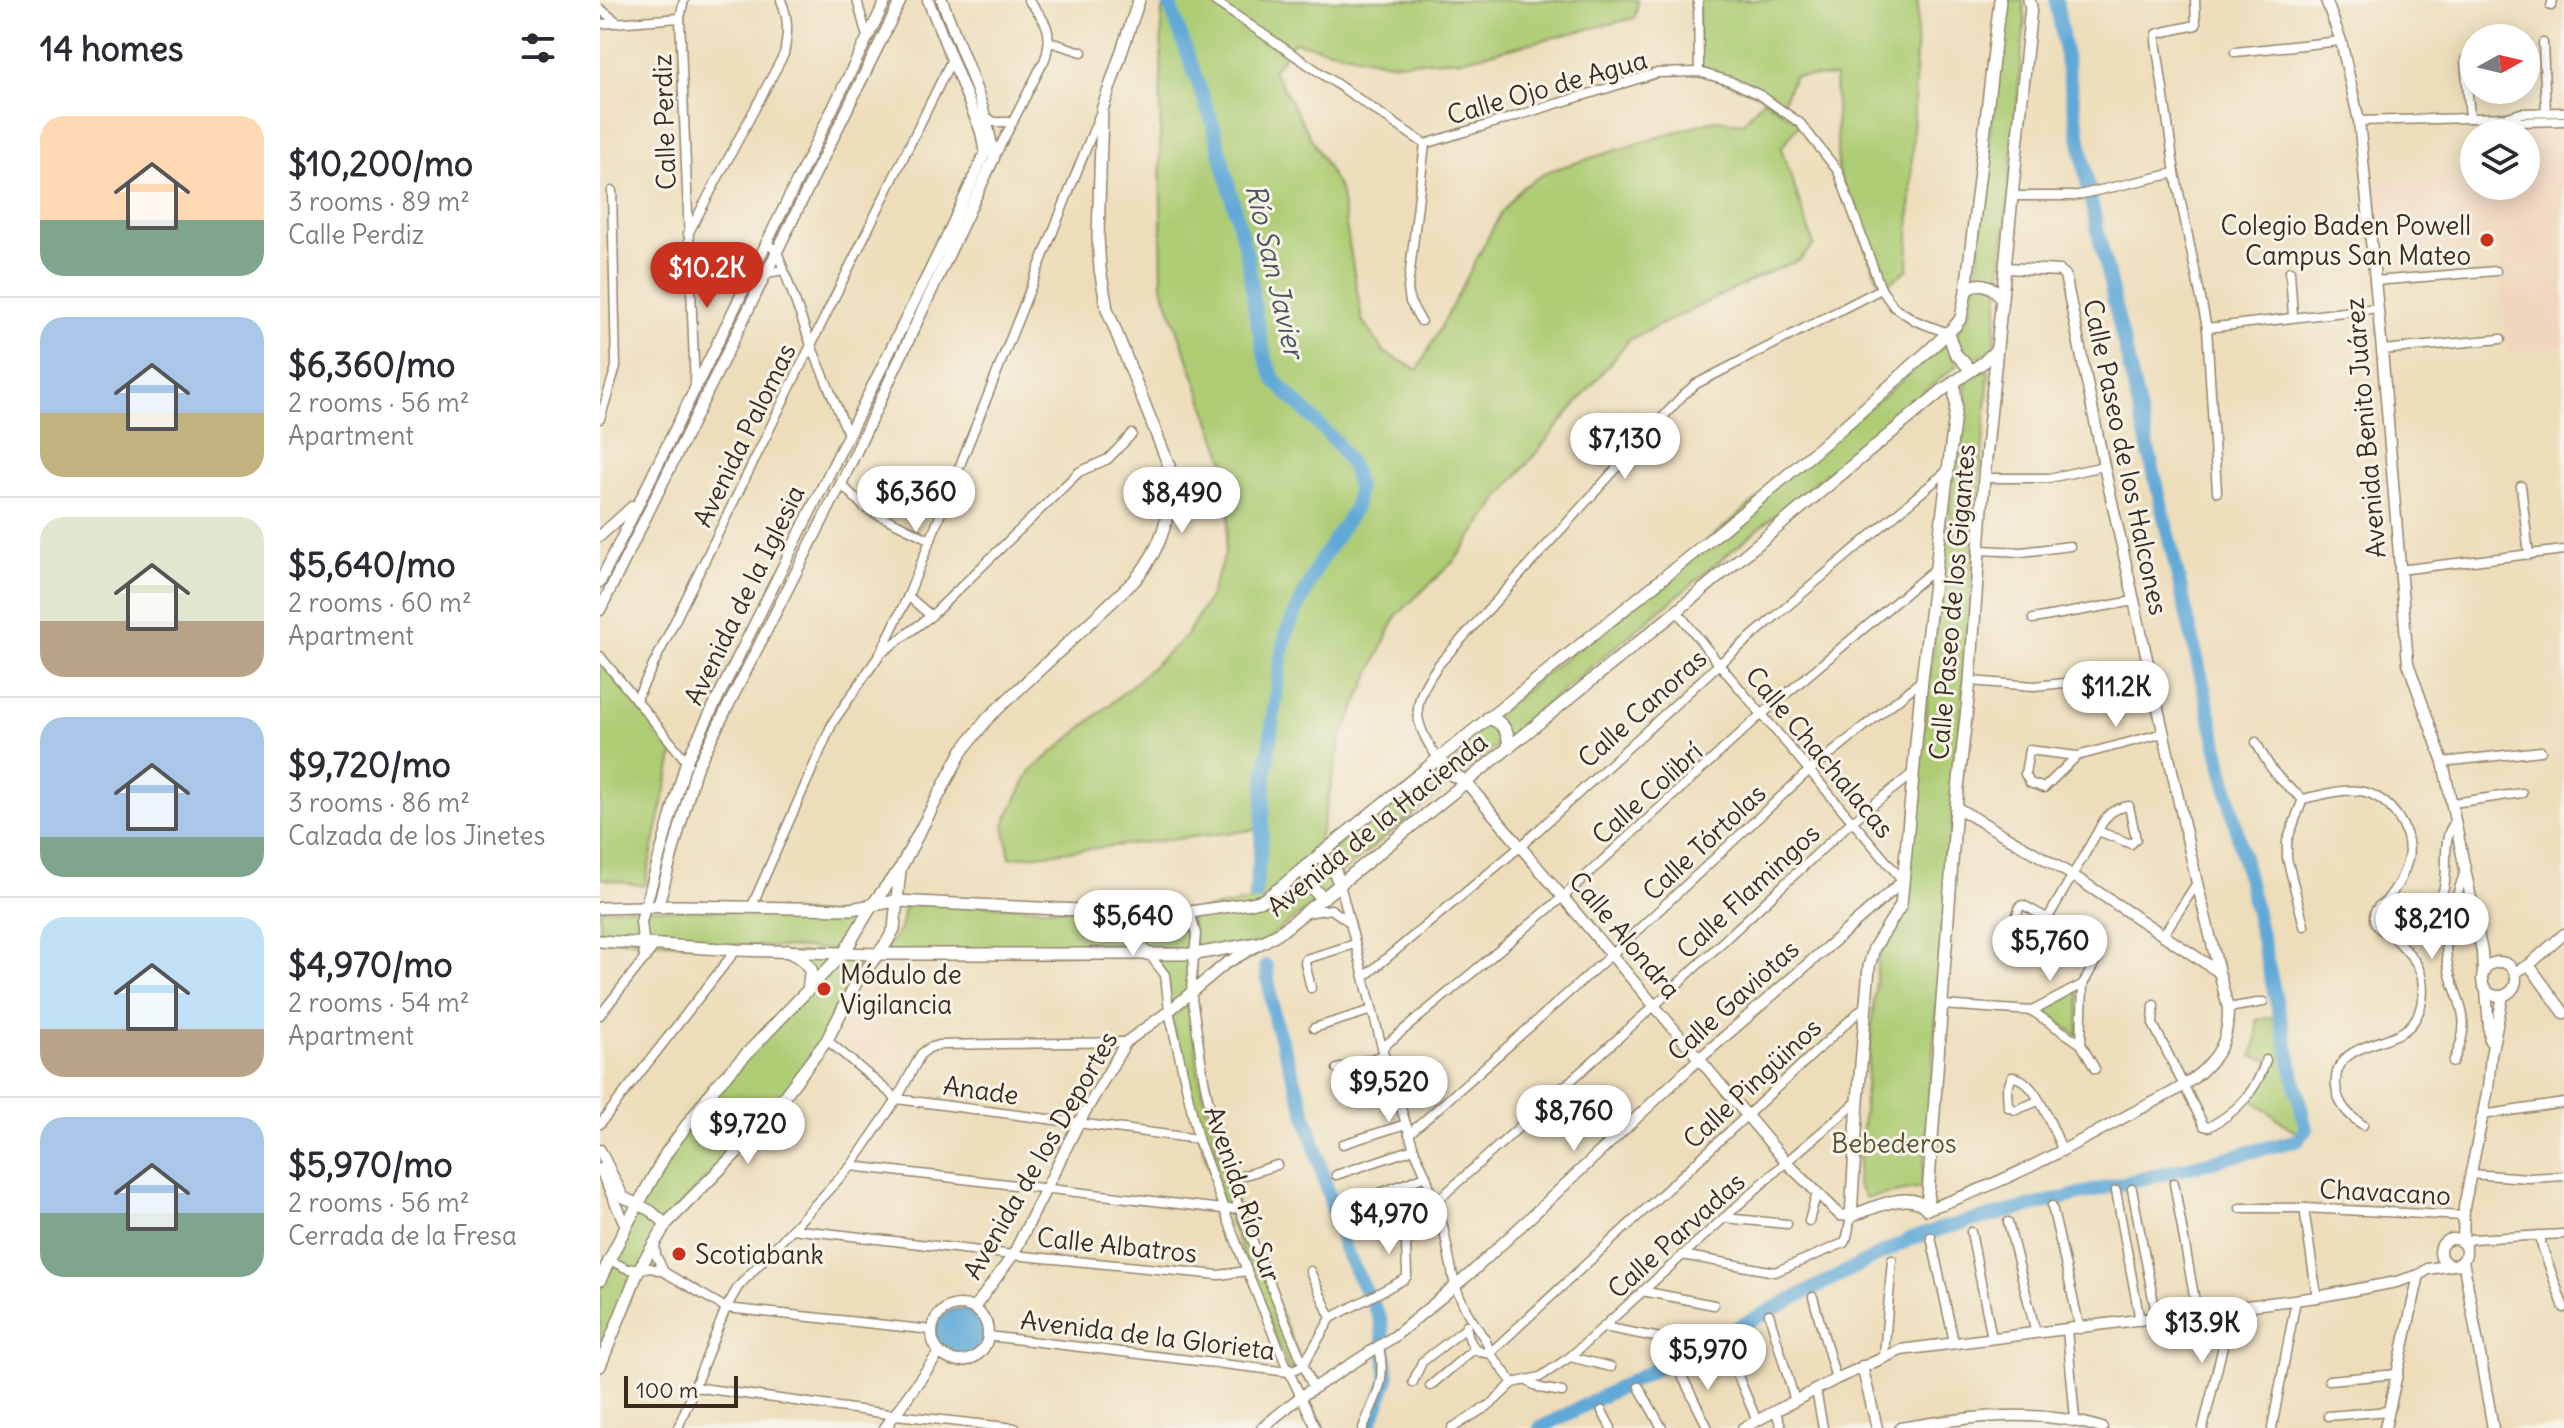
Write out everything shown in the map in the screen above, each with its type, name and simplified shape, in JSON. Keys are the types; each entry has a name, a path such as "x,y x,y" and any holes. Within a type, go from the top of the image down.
{"main road":[{"path":"600,1280 667,1152 715,1087 845,951 872,905 901,867 962,751 988,718 1134,581 1157,550 1168,517 1171,491 1169,466 1107,309 1098,238 1102,110 1139,0"},
{"path":"1970,369 1955,353 1948,333 1961,318 1966,291 2000,0"},
{"name":"Calle Paseo de los Gigantes","path":"1927,1209 1956,807 1970,681 1996,350 2031,7 2029,0"},
{"path":"1966,291 1976,285 1986,285 2002,299"},
{"name":"Avenida de la Hacienda","path":"600,908 850,909 896,901 1142,913 1190,912 1263,900 1638,598 1787,474 1948,333"},
{"name":"Avenida de la Hacienda","path":"600,941 736,950 878,954 1196,954 1263,942 1323,898 1677,611 1944,389 1984,362 1996,350"},
{"name":"Calle Paseo de los Gigantes","path":"1851,1216 1871,957 1901,905 1922,679 1948,470 1954,381"},
{"path":"1944,389 1955,397"},
{"path":"1488,718 1495,719 1505,729 1509,746"},
{"path":"1438,758 1451,774 1465,781"},
{"path":"1320,855 1332,865 1340,884"},
{"path":"600,1366 639,1269 666,1224 744,1145 783,1098 827,1040 856,983 894,929 901,867"},
{"path":"1305,868 1313,890 1323,898"},
{"path":"788,951 803,959 811,970 809,988"},
{"name":"Calle Paseo de los Halcones","path":"1851,1216 1892,1203 1916,1210 1927,1209"}],"street":[{"name":"Calle Perdiz","path":"684,0 680,18 695,387"},
{"path":"687,235 784,54 788,36 787,17 781,0"},
{"path":"857,0 867,37"},
{"path":"600,582 886,0"},
{"path":"600,610 901,0"},
{"name":"Avenida de la Iglesia","path":"645,958 641,922 652,906 696,769 841,484 985,153 981,132 928,0"},
{"path":"942,0 992,138 994,158"},
{"path":"994,158 1045,59 1050,42 1046,23 1028,0"},
{"name":"Calle Ojo de Agua","path":"1213,0 1425,144 1657,73 1699,72 1730,81 1760,95 1800,123 1838,171 1881,289 1894,307 1916,321 1948,333"},
{"path":"1698,0 1699,72"},
{"path":"2195,0 2196,25 2162,32 2156,37 2175,173 2207,328 2217,492"},
{"name":"Avenida Benito Juárez","path":"2326,0 2341,41 2359,121 2375,281 2373,309 2382,350 2408,663 2443,762 2453,803 2483,974"},
{"path":"600,9 616,21"},
{"path":"600,24 680,18"},
{"path":"2235,52 2341,41"},
{"path":"1050,42 1082,52"},
{"path":"2543,43 2546,112"},
{"name":"Avenida Palomas","path":"636,700 952,59"},
{"path":"2469,104 2470,118"},
{"path":"751,908 833,722 880,654 908,596 1102,110"},
{"path":"2359,121 2508,117 2521,113 2564,112"},
{"path":"984,115 994,122 1013,122"},
{"path":"2508,117 2521,122 2564,121"},
{"path":"1421,321 1410,302 1408,288 1425,144"},
{"name":"Avenida de la Iglesia","path":"652,906 686,762 848,434 994,158"},
{"path":"2013,196 2074,196 2175,173"},
{"path":"600,419 616,367 612,191"},
{"path":"766,243 777,251 848,434"},
{"path":"755,266 767,273 783,270"},
{"name":"Calle Paseo de los Halcones","path":"1927,1209 1957,1199 2063,1151 2184,1086 2220,1051 2228,1023 2228,1008 2134,601 2065,275 2060,271 2006,268"},
{"path":"2290,271 2293,317"},
{"path":"2375,281 2496,271"},
{"path":"1438,758 1423,735 1417,713 1423,685 1683,395 1696,384 1881,289"},
{"path":"2207,328 2373,309"},
{"path":"2382,350 2501,339"},
{"path":"600,392 612,385"},
{"path":"880,654 931,616 1079,472 1108,459 1132,434"},
{"path":"1984,478 2049,478 2104,466"},
{"name":"Calle Canoras","path":"1364,977 1521,846 1719,664 1948,470"},
{"path":"841,484 866,509 931,540"},
{"path":"2521,486 2529,555"},
{"path":"638,502 650,508"},
{"path":"600,537 638,502"},
{"path":"600,537 610,540 615,551"},
{"path":"1979,550 2022,552 2070,546"},
{"path":"2399,570 2564,550"},
{"name":"Calle Colibrí","path":"1383,1051 1564,896 1762,715 1937,567"},
{"path":"908,596 931,616"},
{"path":"2033,619 2134,601"},
{"name":"Calle Chachalacas","path":"1677,611 1903,881"},
{"path":"600,656 686,762 696,769"},
{"name":"Calle Tórtolas","path":"1409,1134 1612,954 1810,770 1922,679"},
{"path":"1970,681 2034,686 2095,680"},
{"path":"2077,756 2044,788 2030,783 2025,774 2029,750 2077,756 2164,733"},
{"path":"697,740 706,751"},
{"path":"2256,742 2268,767 2303,799 2356,791 2377,797 2393,810 2405,830 2409,855 2398,887 2377,907 2374,915 2375,923 2381,930 2397,930 2403,923 2398,887"},
{"path":"2443,762 2541,751"},
{"name":"Calle Flamingos","path":"1436,1202 1655,1005 1851,822 1912,774"},
{"name":"Calle Alondra","path":"1465,781 1786,1162 1840,1215 1851,1216"},
{"path":"2453,803 2522,793"},
{"path":"2303,799 2287,841 2287,858 2304,926"},
{"path":"2047,918 2020,906 2012,928 2016,943 2021,945 2035,938 2047,918 2109,812 2123,806 2129,807 2136,838 2131,844 2098,831"},
{"path":"1956,807 2072,875 2219,972"},
{"path":"2385,902 2393,902 2402,910 2429,907 2436,902 2445,879 2448,833 2456,821"},
{"path":"2446,847 2456,853 2462,852"},
{"path":"2453,1062 2462,1043 2465,1024 2446,950 2447,935 2465,869"},
{"name":"Calle Gaviotas","path":"1262,1428 1313,1388 1395,1336 1455,1286 1699,1059 1903,881"},
{"path":"2164,934 2197,883"},
{"path":"1340,884 1383,1051 1414,1149 1443,1226 1455,1286 1490,1353 1513,1383 1491,1404 1452,1428"},
{"path":"1304,913 1331,909 1349,921"},
{"name":"Avenida Río Sur","path":"1190,912 1196,934 1191,991 1204,1080 1229,1180 1313,1388"},
{"name":"Avenida Río Sur","path":"1142,913 1137,933 1139,941 1165,975 1169,1011 1198,1139 1247,1271 1316,1428"},
{"path":"2363,1125 2348,1115 2341,1104 2335,1077 2338,1068 2356,1049 2409,1028 2421,1005 2423,993 2422,977 2416,961 2389,932"},
{"path":"2515,972 2529,965 2564,934"},
{"path":"1743,1428 1862,1366 1920,1346 2080,1329 2317,1297 2458,1262 2466,1251 2462,1213 2503,996 2513,989 2516,978 2515,972 2491,956 2479,940"},
{"name":"Avenida de los Deportes","path":"974,1308 1013,1255 1078,1124 1126,1042 1225,964 1263,942"},
{"path":"600,1015 656,944"},
{"path":"1311,988 1306,959 1355,944"},
{"path":"600,1124 736,950"},
{"path":"2081,1044 2083,984 2097,959"},
{"path":"2491,1055 2483,974 2491,964 2503,962"},
{"path":"2529,965 2562,1005"},
{"path":"2032,1011 2083,984"},
{"path":"2486,989 2491,994 2503,996"},
{"path":"2228,1008 2263,1002"},
{"path":"1942,1005 2032,1011 2081,1044 2095,1069"},
{"path":"2154,1005 2153,1024 2204,1126 2209,1127 2232,1111 2255,1088 2266,1060"},
{"name":"Calle Pingüinos","path":"1490,1353 1865,1006"},
{"path":"1314,1028 1372,1010"},
{"path":"827,1040 897,1099"},
{"path":"678,1428 726,1308 738,1287 851,1166 897,1099 921,1054 939,1045 1126,1042"},
{"path":"1337,1069 1383,1051"},
{"path":"2038,1101 2016,1110 2008,1107 2007,1089 2012,1077 2029,1083 2038,1101 2063,1151"},
{"name":"Anade","path":"897,1099 1198,1139"},
{"name":"Calle Parvadas","path":"1513,1383 1550,1372 1570,1357 1858,1101"},
{"path":"2482,1115 2564,1103"},
{"path":"1343,1144 1406,1124"},
{"path":"1336,1175 1414,1149"},
{"path":"600,1150 623,1197 639,1204 666,1224"},
{"path":"1229,1180 1277,1165"},
{"path":"851,1166 1222,1209 1239,1208"},
{"path":"600,1169 626,1226"},
{"path":"2470,1174 2529,1178 2564,1176"},
{"path":"1372,1196 1426,1176"},
{"path":"2174,1183 2197,1313"},
{"path":"2132,1189 2157,1319"},
{"path":"2116,1191 2140,1321"},
{"path":"1809,1221 1817,1192"},
{"path":"2052,1206 2080,1329"},
{"name":"Chavacano","path":"2240,1208 2462,1213"},
{"name":"Chavacano","path":"2304,1208 2317,1297"},
{"path":"2385,1428 2424,1272 2440,1247 2450,1238 2462,1213"},
{"path":"1682,1255 1775,1272 1844,1243 1851,1216"},
{"path":"1724,1218 1787,1224"},
{"path":"2008,1222 2036,1333"},
{"path":"1303,1365 1331,1318 1405,1279 1406,1244 1409,1240 1443,1226"},
{"name":"Calle Albatros","path":"792,1229 1219,1275 1247,1271"},
{"path":"1971,1232 1992,1338"},
{"path":"2463,1243 2471,1239 2564,1234"},
{"path":"2538,1235 2564,1308"},
{"path":"1931,1237 1954,1342"},
{"path":"2450,1238 2463,1243"},
{"path":"655,1242 656,1255 664,1272"},
{"path":"2440,1247 2444,1261 2458,1262"},
{"path":"609,1260 621,1267 651,1268 664,1272 726,1308 932,1330"},
{"path":"1884,1356 1892,1260"},
{"path":"2458,1262 2493,1428"},
{"path":"1310,1271 1331,1318"},
{"path":"1642,1291 1714,1305"},
{"path":"1813,1297 1836,1379"},
{"path":"2272,1428 2296,1300"},
{"path":"965,1305 974,1308 985,1320 988,1336 982,1351 969,1360 953,1361 939,1353 933,1342 932,1330 939,1313 947,1308 965,1305"},
{"path":"2203,1428 2232,1309"},
{"path":"1467,1312 1466,1328 1474,1349 1482,1354 1490,1353"},
{"path":"1769,1314 1795,1401"},
{"path":"1604,1327 1660,1338"},
{"path":"1413,1382 1422,1362 1466,1328"},
{"path":"2067,1330 2082,1423"},
{"name":"Avenida de la Glorieta","path":"988,1336 1289,1372 1303,1365"},
{"path":"1724,1343 1757,1421"},
{"path":"1363,1428 1381,1384 1384,1369 1380,1346"},
{"path":"1430,1386 1474,1349"},
{"path":"885,1428 939,1353"},
{"path":"1570,1357 1611,1367"},
{"path":"1862,1366 1877,1428"},
{"path":"1679,1370 1708,1428"},
{"path":"2329,1380 2398,1374"},
{"path":"1527,1381 1540,1388 1562,1392"},
{"path":"694,1387 1015,1428"},
{"path":"1639,1387 1662,1428"},
{"path":"1816,1390 1823,1428"},
{"path":"1602,1411 1611,1428"},
{"path":"1775,1411 1782,1428"},
{"path":"2328,1416 2389,1411"},
{"path":"2026,1416 2030,1428"},
{"path":"1900,1428 2026,1416 2102,1428"}],"shaded area":[{"name":"Colegio Baden Powell Campus San Mateo","path":"2564,129 2564,185 2558,186 2564,263 2564,347 2507,351 2499,246 2414,252 2412,238 2375,241 2370,184 2460,177 2460,200 2540,200 2540,131"},
{"path":"859,989 908,1052 903,1064 893,1055 873,1074 843,1042 841,1028"}],"green space":[{"path":"1167,0 1638,0 1635,18 1465,59 1389,63 1294,42 1273,70 1340,190 1362,320 1385,353 1418,370 1501,213 1521,188 1549,171 1714,120 1743,123 1763,99 1800,123 1781,148 1814,245 1800,260 1629,340 1503,493 1455,560 1396,616 1341,739 1315,859 1321,859 1946,344 1958,364 1332,881 1335,887 1263,942 1196,954 1190,912 1261,899 1255,895 1262,829 1010,858 1004,824 1031,771 1185,637 1209,598 1225,554 1230,507 1225,462 1162,286 1162,13"},
{"path":"1698,0 1918,0 1908,269 1881,289 1838,171 1835,77 1794,76 1780,109 1760,95 1699,72"},
{"path":"2006,0 2023,0 2025,18 1994,348 1970,363 1953,338 1969,316 1978,262 2002,5"},
{"name":"Bebederos","path":"1989,371 1922,1188 1866,1198 1857,1184 1878,957 1901,923 1958,422 1965,409 1967,372"},
{"path":"600,660 674,752 643,886 600,878"},
{"path":"905,902 1187,914 1193,934 1192,954 882,954 900,929"},
{"path":"644,907 640,941 600,939 600,909"},
{"path":"646,908 849,915 854,920 853,932 845,950 643,941"},
{"path":"787,953 878,954 860,966 855,983 826,1039 783,1097 664,1223 600,1364 600,1282 667,1152 802,988 807,975"},
{"path":"1152,955 1195,955 1191,991 1170,1009 1167,976"},
{"path":"2079,991 2078,1036 2043,1011"},
{"path":"1191,992 1199,1076 1222,1168 1302,1365 1289,1371 1208,1165 1170,1012"},
{"path":"2275,1017 2302,1137 2253,1100 2271,1061 2252,1056 2257,1038 2257,1019"}],"water":[{"path":"960,1309 978,1316 985,1334 978,1352 960,1359 942,1352 935,1334 942,1316"}],"waterway":[{"name":"Río San Javier","path":"1168,0 1213,125 1248,260 1265,357 1275,381 1336,442 1353,469 1358,489 1355,508 1319,563 1287,631 1265,780 1255,895"},
{"path":"1540,1428 1910,1239 1947,1227 2298,1140 2306,1129 2089,193 2056,0"},
{"name":"Río San Javier","path":"1266,966 1275,1022 1302,1102 1344,1248 1367,1293"},
{"name":"Río San Javier","path":"1369,1428 1388,1378 1381,1321 1373,1304"}],"place":[{"name":"Colegio Baden Powell Campus San Mateo","path":"2487,240"},
{"name":"Módulo de Vigilancia","path":"824,989"},
{"name":"Scotiabank","path":"679,1254"}]}
